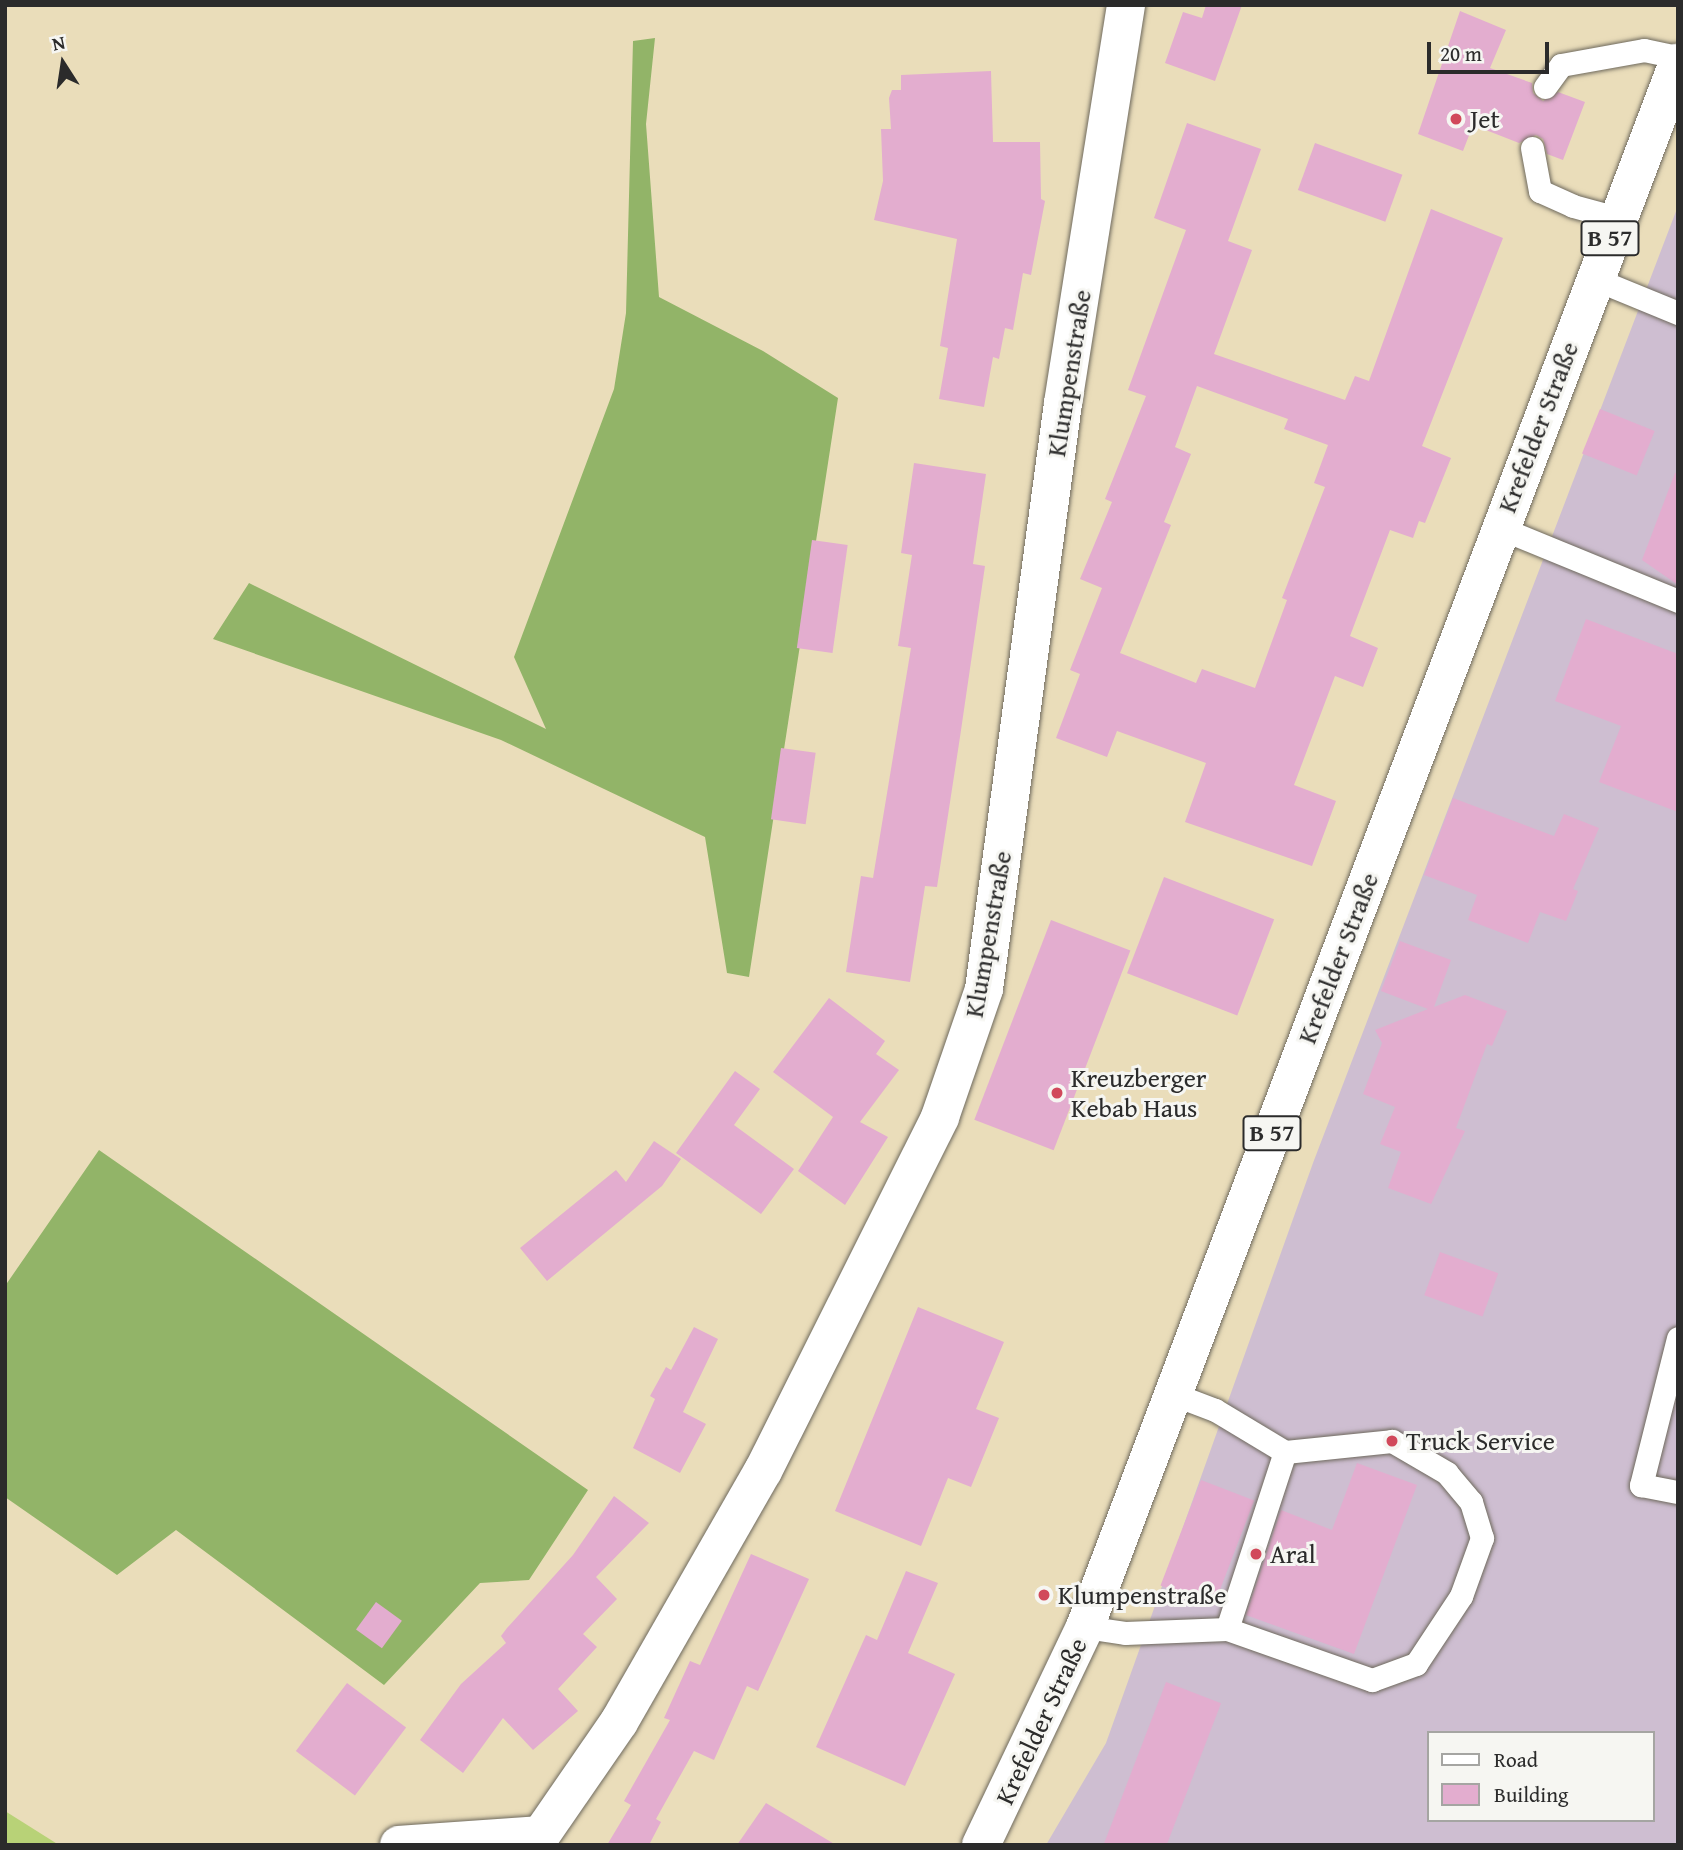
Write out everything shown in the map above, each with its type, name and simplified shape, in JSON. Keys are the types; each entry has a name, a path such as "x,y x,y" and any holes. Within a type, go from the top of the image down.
{"street":[{"name":"Klumpenstraße","path":"542,1840 619,1722 763,1471 890,1224 963,1054 984,989 1063,403 1126,5"},
{"name":"Krefelder Straße","path":"981,1845 1085,1627 1678,63"},
{"path":"399,1845 542,1840"}],"lane":[{"path":"1545,88 1561,65 1644,50 1678,57"},
{"path":"1532,148 1540,191 1573,206 1618,218"},
{"path":"1595,279 1678,313"},
{"path":"1500,528 1678,601"},
{"path":"1678,1338 1641,1485 1678,1492"},
{"path":"1085,1627 1125,1633 1227,1629 1372,1680 1416,1664 1461,1596 1482,1538 1471,1502 1447,1473 1392,1441 1285,1452 1216,1410 1173,1394"},
{"path":"1227,1629 1285,1452"}],"shaded area":[{"path":"1678,206 1678,1845 1046,1845 1106,1743 1313,1163"}],"green space":[{"path":"655,38 646,124 659,297 763,351 838,398 749,977 727,973 705,837 501,740 213,639 249,583 546,729 514,657 614,389 626,313 633,41"},
{"path":"99,1150 588,1490 529,1580 480,1583 384,1685 176,1530 117,1575 5,1497 5,1286"},
{"path":"5,1811 59,1845 5,1845"}],"building":[{"path":"1206,5 1242,5 1215,81 1165,63 1183,12 1202,18"},
{"path":"1460,11 1506,30 1490,68 1532,83 1533,93 1543,101 1558,92 1585,102 1563,160 1547,154 1543,139 1536,135 1519,143 1473,125 1463,151 1418,134"},
{"path":"991,71 993,142 1040,142 1041,199 1045,201 1031,275 1023,273 1013,330 1005,328 999,359 993,357 984,407 939,399 948,348 940,346 957,239 874,220 883,181 881,129 891,129 889,98 892,90 901,90 901,75"},
{"path":"1187,123 1261,149 1228,241 1252,250 1214,354 1345,400 1355,376 1369,381 1431,209 1503,238 1422,446 1451,458 1425,523 1419,521 1413,538 1390,530 1350,636 1378,648 1363,687 1335,676 1294,785 1336,801 1312,866 1185,822 1206,763 1117,731 1107,757 1056,738 1080,674 1070,670 1102,588 1080,579 1112,502 1105,499 1146,396 1128,390 1186,230 1154,218","holes":["1197,386 1288,419 1284,429 1328,445 1314,483 1325,487 1282,598 1287,600 1255,688 1202,669 1196,683 1120,653 1171,525 1164,522 1191,454 1175,447"]},
{"path":"1315,143 1402,175 1385,222 1298,190"},
{"path":"1600,409 1655,431 1637,476 1582,454"},
{"path":"914,463 986,474 973,564 985,566 960,737 937,887 925,886 910,982 846,972 861,876 873,878 911,648 898,646 912,555 901,553"},
{"path":"1675,473 1678,473 1678,585 1642,560"},
{"path":"812,540 848,545 832,653 797,648"},
{"path":"1586,619 1678,654 1678,812 1599,782 1621,726 1555,701"},
{"path":"781,748 816,753 806,824 771,819"},
{"path":"1453,798 1554,836 1564,814 1599,828 1573,889 1578,891 1566,921 1540,912 1528,943 1468,920 1477,895 1424,875"},
{"path":"1164,877 1274,919 1237,1015 1127,973"},
{"path":"1051,920 1130,950 1054,1150 974,1120"},
{"path":"1400,941 1451,960 1434,1007 1465,995 1507,1011 1492,1046 1487,1044 1456,1128 1465,1131 1431,1204 1388,1188 1401,1152 1380,1144 1395,1107 1363,1094 1382,1043 1375,1030 1428,1009 1381,991"},
{"path":"829,998 885,1041 876,1054 899,1070 860,1122 888,1137 845,1205 798,1171 833,1117 773,1072"},
{"path":"735,1071 760,1089 734,1125 794,1169 761,1214 676,1153"},
{"path":"654,1141 681,1159 662,1186 547,1281 520,1248 616,1170 626,1182"},
{"path":"1440,1252 1498,1273 1483,1316 1424,1295"},
{"path":"918,1307 1004,1342 976,1409 999,1418 971,1487 948,1478 921,1546 835,1511"},
{"path":"694,1327 718,1339 683,1412 706,1424 680,1473 633,1448 655,1399 650,1396 666,1367 671,1370"},
{"path":"1357,1463 1417,1485 1354,1654 1246,1615 1281,1510 1332,1530"},
{"path":"1201,1480 1254,1500 1214,1606 1161,1585"},
{"path":"614,1496 649,1523 596,1577 617,1599 583,1634 597,1647 558,1689 578,1711 533,1750 503,1718 463,1773 420,1740 461,1684 506,1643 501,1636 573,1555"},
{"path":"751,1554 809,1579 758,1691 747,1686 714,1760 694,1751 656,1819 661,1822 649,1845 607,1845 631,1805 624,1801 670,1720 664,1718 690,1661 700,1665"},
{"path":"906,1571 938,1583 908,1653 955,1674 905,1786 816,1747 866,1635 877,1640"},
{"path":"376,1602 402,1621 382,1648 356,1630"},
{"path":"1166,1682 1221,1703 1167,1845 1103,1845"},
{"path":"347,1683 406,1728 355,1795 296,1751"},
{"path":"766,1803 836,1845 737,1845"}],"place":[{"name":"Jet","path":"1456,119"},
{"name":"Kreuzberger Kebab Haus","path":"1057,1093"},
{"name":"Truck Service","path":"1392,1441"},
{"name":"Aral","path":"1256,1554"},
{"name":"Klumpenstraße","path":"1044,1595"}]}
